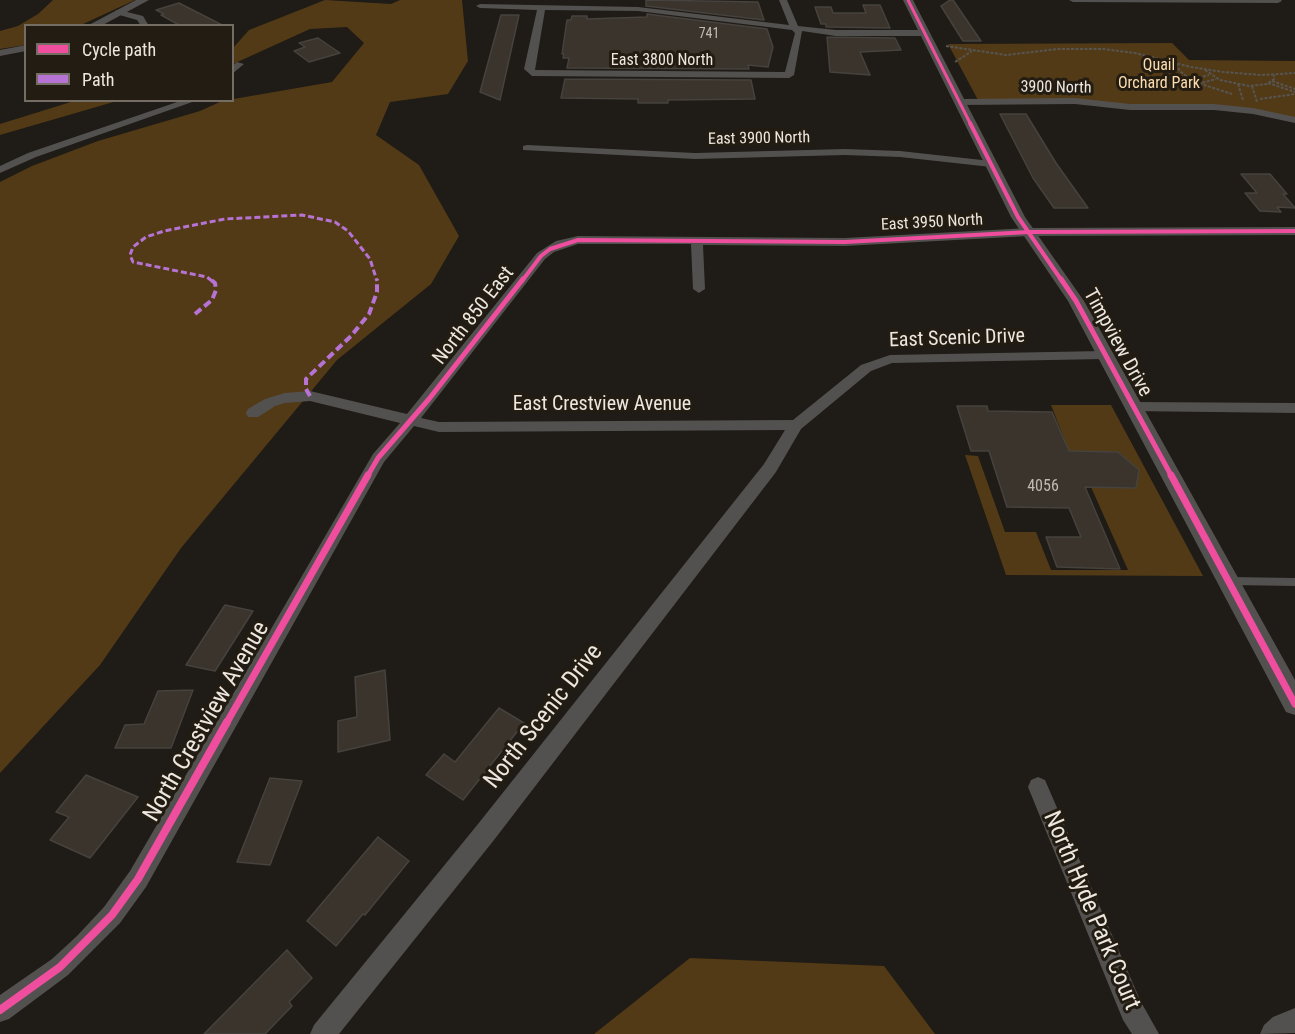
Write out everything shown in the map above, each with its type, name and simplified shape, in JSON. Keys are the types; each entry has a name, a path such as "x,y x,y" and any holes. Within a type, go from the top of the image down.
{"street":[{"path":"96,24 144,0"},
{"path":"783,0 795,28"},
{"name":"Timpview Drive","path":"908,0 1018,217 1076,301 1295,704"},
{"path":"1073,0 1277,0"},
{"path":"480,6 638,9 836,33 923,33"},
{"name":"East 3800 North","path":"542,7 529,69 532,74 789,75 799,39 799,33 795,28"},
{"path":"119,12 140,18 144,24"},
{"path":"0,53 24,48"},
{"name":"3900 North","path":"959,102 1075,101 1130,107 1214,107 1253,111 1295,120"},
{"path":"0,170 32,155 188,102"},
{"name":"East 3900 North","path":"526,148 695,156 856,152 900,154 991,164"},
{"name":"East 3950 North","path":"571,241 845,242 1029,232 1295,231"},
{"name":"North 850 East","path":"409,421 429,399 541,256 550,249 571,241"},
{"path":"698,242 699,289"},
{"name":"East Scenic Drive","path":"796,425 866,368 890,359 1104,355"},
{"name":"East Crestview Avenue","path":"253,413 270,402 310,396 438,427 796,425"},
{"path":"1133,407 1295,408"},
{"name":"North Crestview Avenue","path":"0,1010 60,967 85,944 112,915 138,879 378,458 409,421"},
{"name":"North Scenic Drive","path":"323,1034 486,832 763,477 796,425"},
{"name":"North Hyde Park Court","path":"1038,788 1132,1011 1146,1034"},
{"path":"1273,1034 1282,1026 1295,1020"}],"lane":[{"path":"1228,581 1295,582"}],"path":[{"path":"946,46 1006,55 1058,49 1103,49 1135,53 1205,70 1274,75 1295,73"},
{"path":"955,62 972,51"},
{"path":"1176,64 1180,71 1197,84 1242,96 1278,98 1295,92"},
{"path":"1205,70 1217,79 1252,86 1270,82 1295,92"},
{"path":"1190,80 1210,75"},
{"path":"1270,82 1274,75"},
{"path":"1197,84 1217,79"},
{"path":"1238,84 1245,103"},
{"path":"1252,86 1258,105"}],"green space":[{"path":"53,0 135,0 83,24 24,24 24,45 0,49 0,31 18,26 38,14"},
{"path":"325,0 391,4 400,0 462,0 468,61 448,94 390,102 376,135 419,165 459,236 431,284 337,360 181,548 100,665 0,773 0,182 32,166 98,141 200,111 220,102 234,102 234,99 332,82 364,43 347,27 310,29 234,64 234,47 249,30"},
{"name":"Quail Orchard Park","path":"1172,43 1189,60 1295,61 1295,119 1252,110 978,100 948,44"},
{"path":"71,102 114,102 0,135 0,124"},
{"path":"1051,405 1111,405 1203,576 1006,575 965,455 978,456 1005,532 1036,532 1051,570 1128,570 1091,487 1136,488 1139,470 1118,452 1069,451"},
{"path":"690,958 884,966 935,1034 594,1034"}],"building":[{"path":"646,0 758,2 764,20 646,6"},
{"path":"953,0 981,41 963,41 941,6"},
{"path":"179,3 220,24 177,24 156,10"},
{"path":"863,5 880,5 890,28 826,27 826,24 821,24 815,7 831,7 833,13 866,13"},
{"path":"647,14 767,29 773,47 768,67 748,65 749,69 567,68 569,58 563,58 564,54 562,54 567,20 571,20 572,16 587,16 587,19 647,17"},
{"path":"501,15 519,15 500,100 480,92"},
{"path":"827,37 895,38 901,50 860,52 870,75 830,72"},
{"path":"318,38 340,53 309,62 294,51 305,47 299,43"},
{"path":"565,79 751,80 755,99 668,100 668,103 638,103 638,99 561,98"},
{"path":"1000,114 1026,114 1056,163 1088,208 1054,208 1033,178"},
{"path":"1241,174 1270,174 1287,194 1283,194 1295,208 1277,207 1281,212 1260,211 1245,193 1257,193"},
{"path":"957,406 987,406 988,411 1052,412 1069,451 1118,452 1139,470 1136,488 1085,487 1120,569 1057,567 1046,537 1081,537 1069,508 1007,507 989,451 971,451"},
{"path":"225,605 253,611 215,671 186,665"},
{"path":"385,670 390,740 338,752 338,721 357,717 355,677"},
{"path":"193,690 171,748 115,748 125,725 144,724 158,691"},
{"path":"499,708 524,723 463,800 426,775 444,754 455,762"},
{"path":"86,775 138,797 90,858 50,840 69,817 56,812"},
{"path":"270,778 302,781 270,865 237,862"},
{"path":"378,837 409,861 365,915 363,914 336,946 307,921"},
{"path":"287,950 312,978 289,1002 292,1006 265,1034 204,1034"}],"marked path":[{"path":"195,314 212,300 216,290 215,283 207,277 133,262 130,255 133,247 146,237 164,231 225,219 302,215 335,222 348,231 370,259 377,277 377,292 369,314 351,336 306,379 306,389 310,396"}],"cycle path":[{"path":"908,0 1018,217 1076,301 1295,704"},
{"path":"0,1010 60,967 112,915 138,879 378,458 429,399 541,256 550,249 578,240 845,242 1029,232 1295,231"}]}
